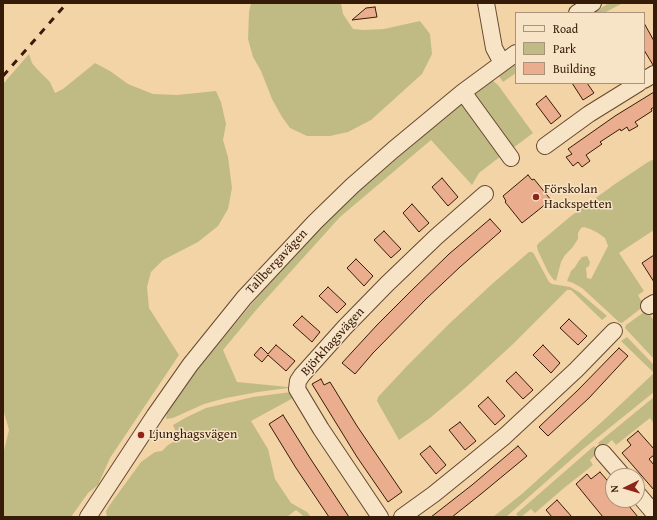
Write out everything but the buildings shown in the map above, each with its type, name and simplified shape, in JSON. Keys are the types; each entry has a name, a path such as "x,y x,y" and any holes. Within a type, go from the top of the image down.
{"street":[{"path":"486,3 494,48 502,63"},
{"path":"579,12 594,3"},
{"name":"Tallbergavägen","path":"88,517 154,414 190,365 244,298 315,222 352,186 463,92 515,54"},
{"path":"645,79 654,74"},
{"path":"545,146 589,114 637,84"},
{"path":"463,92 511,158"},
{"name":"Björkhagsvägen","path":"380,517 321,429 297,389 298,381 335,338 387,284 436,237 485,194"},
{"path":"402,517 434,494 505,436 576,370 614,331"},
{"path":"603,453 616,468"},
{"path":"645,502 654,513"}],"green space":[{"path":"251,3 341,3 343,14 353,29 384,29 420,21 430,34 432,54 422,74 371,120 348,132 330,136 307,136 290,128 282,117 253,57 248,39 249,12"},
{"path":"609,3 623,3 606,12 595,12"},
{"path":"29,54 32,63 50,82 55,93 63,89 95,63 110,71 128,84 153,94 177,95 216,91 221,102 226,124 223,140 228,157 232,188 228,209 218,226 198,242 163,260 151,272 147,287 149,308 179,355 110,458 98,485 88,493 71,517 3,517 3,454 9,430 3,409 3,84"},
{"path":"515,65 515,74 503,82 499,76"},
{"path":"492,80 498,85 533,133 513,148 497,125 490,122 473,95"},
{"path":"462,103 501,156 479,173 472,185 431,140 340,217 257,309 223,350 237,382 288,388 226,398 204,404 173,418 166,419 167,412 172,404 197,370 264,289 315,233 359,191"},
{"path":"654,159 654,230 619,253 644,291 638,295 644,306 622,323 619,322 582,288 567,281 571,271 582,257 587,256 590,262 589,266 586,268 587,278 591,279 608,246 605,238 590,229 584,227 581,228 578,233 578,239 561,262 556,281 548,272 538,251 537,245 571,216 615,184"},
{"path":"529,252 534,254 549,282 552,284 570,287 579,292 607,316 602,320 571,290 567,290 512,345 464,389 430,418 399,440 377,401 378,397 450,323"},
{"path":"647,310 654,321 654,359 625,328 626,325"},
{"path":"627,337 654,365 654,373 621,341"},
{"path":"654,373 654,392 582,450 506,517 493,517 523,493"},
{"path":"291,392 295,397 251,421 268,449 275,479 291,503 307,512 311,517 304,517 296,510 287,517 107,517 106,511 109,506 141,462 155,452 162,451 173,442 176,437 176,432 173,425 206,408 253,397"},
{"path":"654,397 654,424 650,418 616,445 612,440 602,449 598,443"},
{"path":"594,446 599,451 590,460 593,465 535,513 531,509 521,517 516,514"}],"railway":[{"path":"3,76 67,3"}],"place":[{"name":"Förskolan Hackspetten","path":"536,197"},
{"name":"Ljunghagsvägen","path":"141,435"}]}
